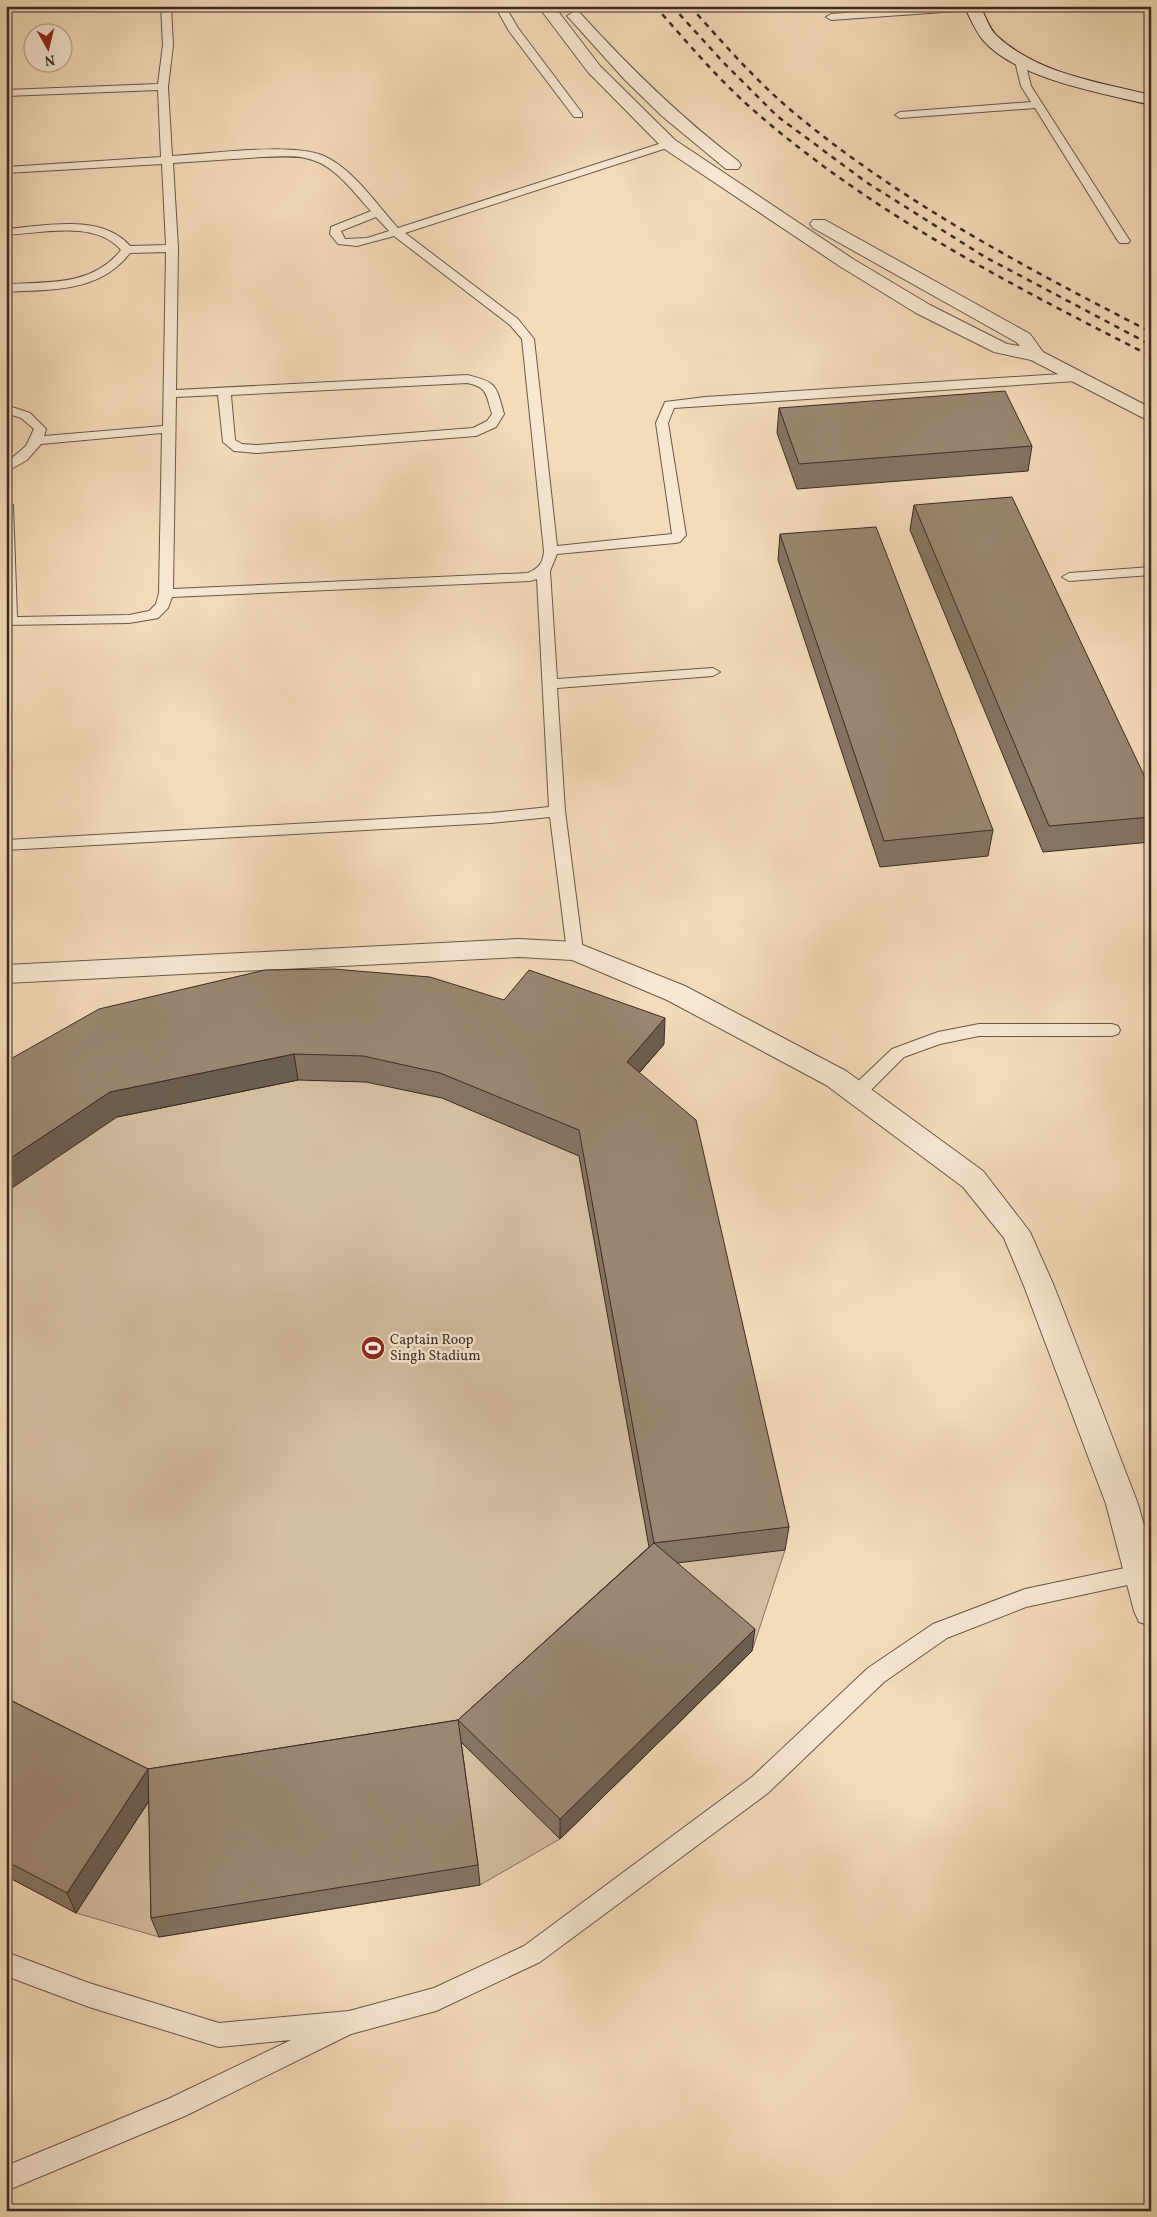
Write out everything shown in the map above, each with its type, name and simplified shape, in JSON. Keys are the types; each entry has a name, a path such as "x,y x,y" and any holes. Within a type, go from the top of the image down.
{"street":[{"path":"546,6 594,69 669,144 846,263 924,309 1001,348 1037,356 1151,416"},
{"path":"568,6 606,52 647,96 698,140 809,218 864,251 1023,338 1037,356"},
{"path":"972,7 989,38 1020,61 1053,75 1151,100"},
{"path":"6,974 519,948 575,951 676,993 836,1078 973,1179 1016,1232 1122,1504 1145,1574 1151,1611"}],"lane":[{"path":"6,505 8,621 129,620 153,615 163,605 166,593 172,248 165,160 163,87 168,45 166,6"},
{"path":"500,6 513,29 578,115"},
{"path":"831,17 972,7"},
{"path":"1020,61 1026,86 1124,241"},
{"path":"6,93 163,87"},
{"path":"900,115 1038,105"},
{"path":"378,212 342,224 335,229 336,234 342,242 357,243 398,233 669,144"},
{"path":"6,170 303,154 323,159 341,172 398,233 514,322 528,339 551,552 550,563 544,572 530,578 166,593"},
{"path":"6,232 71,228 90,230 116,237 124,243 128,250"},
{"path":"128,250 172,248"},
{"path":"6,288 81,282 102,275 121,261 128,250"},
{"path":"551,552 675,539 679,535 662,424 669,405 705,400 1076,377"},
{"path":"170,394 467,379 484,382 492,392 498,414 492,424 476,432 257,449 239,448 229,442 224,392"},
{"path":"6,409 20,412 32,418 40,429 37,440 23,459 6,468"},
{"path":"37,440 169,429"},
{"path":"1069,578 1151,570"},
{"path":"544,572 557,811 575,951"},
{"path":"550,684 713,672"},
{"path":"6,845 481,818 557,811"},
{"path":"857,1094 898,1053 938,1038 979,1030 1112,1030"},
{"path":"6,1964 89,1996 219,2035 349,2023 436,1998 532,1954 760,1786 876,1675 940,1631 1025,1598 1145,1574"},
{"path":"6,2180 78,2151 252,2074 349,2023"}],"shaded area":[{"name":"Captain Roop Singh Stadium","path":"529,996 664,1044 626,1088 695,1146 785,1550 752,1651 560,1839 480,1885 159,1937 76,1913 6,1876 6,1079 505,1026"}],"building":[{"path":"1005,391 1032,446 799,464 779,408"},
{"path":"1012,497 1151,790 1151,817 1049,826 914,505"},
{"path":"876,527 993,830 884,841 780,534"},
{"path":"333,969 430,977 504,1000 529,970 665,1018 627,1062 696,1120 789,1527 654,1543 579,1130 440,1073 363,1056 294,1054 110,1092 6,1161 6,1060 99,1009 265,970"},
{"path":"654,1543 755,1629 560,1819 458,1720"},
{"path":"6,1698 148,1769 67,1893 6,1861"},
{"path":"458,1720 478,1865 151,1918 148,1769"}],"railway":[{"path":"655,6 738,96 796,146 844,181 994,274 1151,356"},
{"path":"672,6 723,62 777,116 866,182 985,257 1151,345"},
{"path":"690,6 740,61 779,100 834,145 966,232 1151,332"}],"place":[{"name":"Captain Roop Singh Stadium","path":"373,1348"}]}
